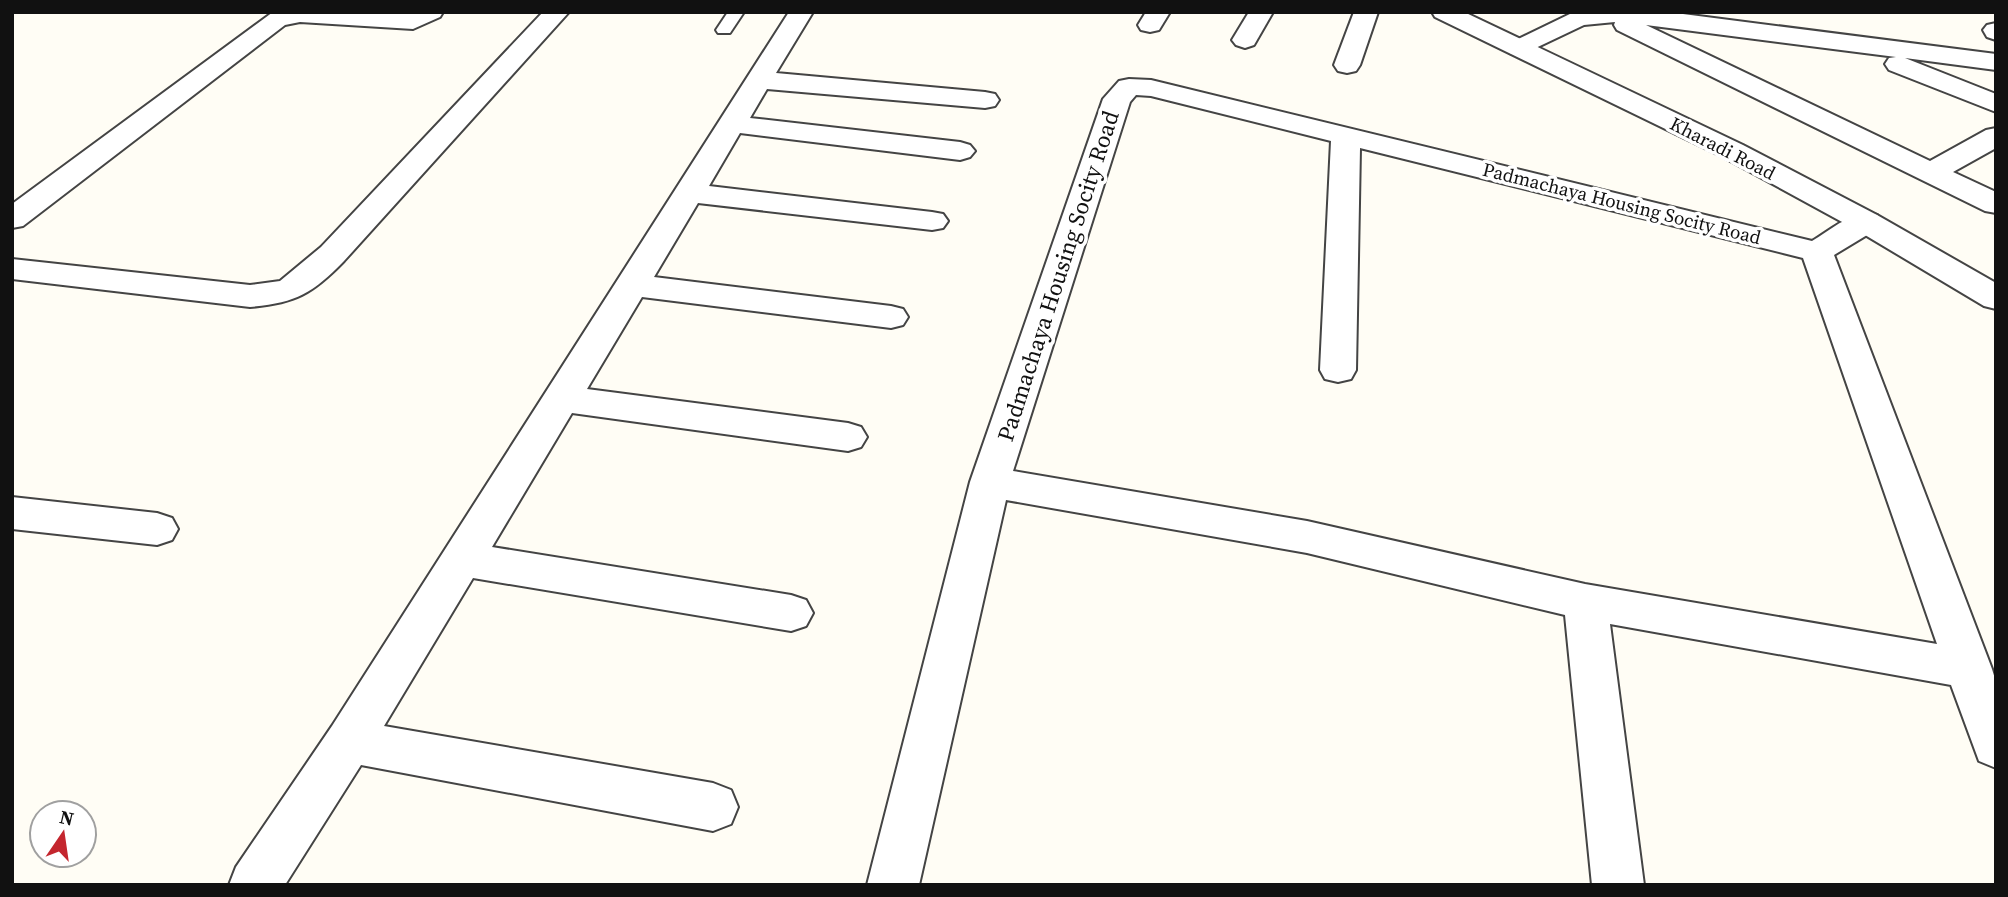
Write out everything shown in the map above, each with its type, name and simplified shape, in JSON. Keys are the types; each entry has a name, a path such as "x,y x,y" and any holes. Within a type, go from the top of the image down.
{"street":[{"path":"12,219 276,20 300,15 413,22 425,18 431,12"},
{"path":"12,269 250,296 283,292 310,274 415,168 557,12"},
{"path":"255,885 348,741 802,12"},
{"path":"1245,40 1261,12"},
{"path":"1347,65 1366,12"},
{"name":"Kharadi Road","path":"1444,12 1733,151 1866,222 1996,298"},
{"path":"1804,12 1814,39"},
{"path":"1518,48 1577,19 1604,13 1996,62"},
{"path":"1604,13 1996,204"},
{"path":"1851,44 1996,104"},
{"path":"761,80 985,100"},
{"name":"Padmachaya Housing Socity Road","path":"892,885 990,482 1117,99 1129,87 1150,88 1346,134 1817,252"},
{"path":"733,124 960,151"},
{"path":"1338,370 1346,134"},
{"path":"1931,172 1996,136"},
{"path":"690,193 932,220"},
{"path":"1866,222 1817,252 1996,746"},
{"path":"632,285 891,317"},
{"path":"562,399 848,438"},
{"path":"990,482 1307,537 1585,602 1969,669"},
{"path":"12,513 157,529"},
{"path":"460,559 790,613"},
{"path":"1585,602 1618,885"},
{"path":"348,741 713,807"}],"lane":[{"path":"724,30 736,12"}]}
